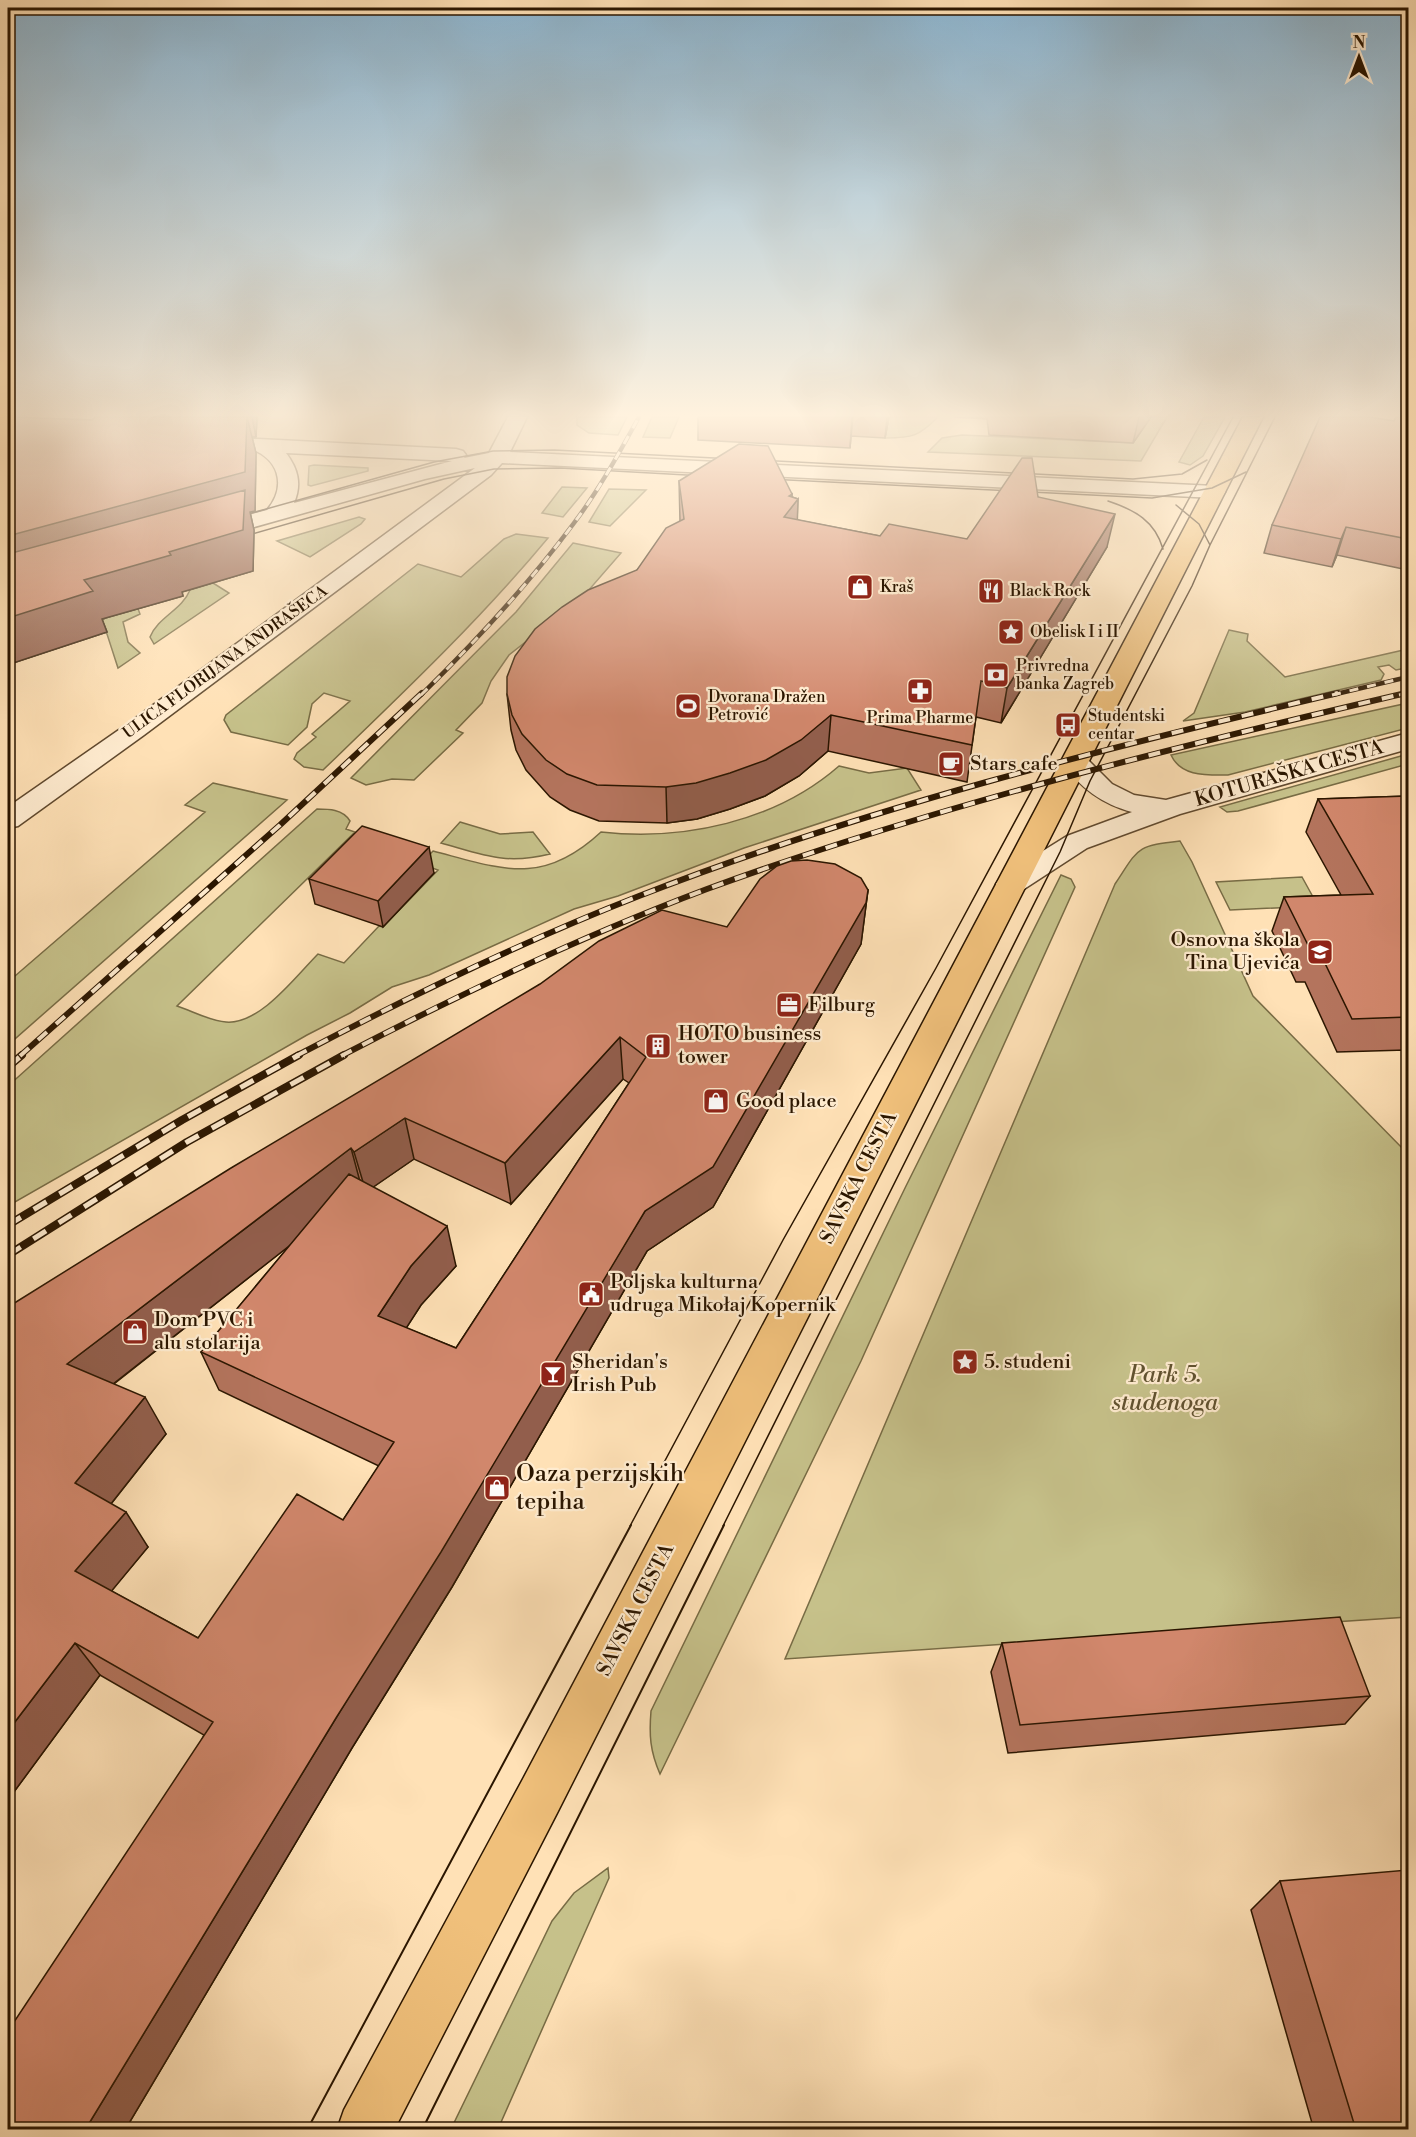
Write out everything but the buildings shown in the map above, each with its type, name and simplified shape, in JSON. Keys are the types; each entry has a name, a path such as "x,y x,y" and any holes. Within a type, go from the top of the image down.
{"main road":[{"name":"SAVSKA CESTA","path":"364,2130 1202,517"}],"street":[{"path":"186,539 265,517"},
{"name":"ULICA FLORIJANA ANDRAŠECA","path":"8,820 135,730 422,517"},
{"name":"KOTURAŠKA CESTA","path":"1011,884 1077,842 1170,808 1408,741"},
{"name":"KOTURAŠKA CESTA","path":"1075,762 1097,787 1119,801 1138,806 1170,808"}],"green space":[{"path":"359,517 365,519 361,524 310,557 277,541"},
{"path":"592,517 619,517 610,526 589,522"},
{"path":"516,534 548,538 467,628 323,770 304,767 294,759 297,753 316,737 312,734 350,701 324,693 312,704 307,727 288,745 231,732 224,720 226,715 418,564 461,577 504,539"},
{"path":"573,543 621,553 568,614 551,622 509,655 491,681 482,703 456,730 463,733 414,780 392,779 366,785 351,778 516,612"},
{"path":"213,583 229,593 154,644 150,637 158,624 182,603 190,590"},
{"path":"137,606 140,614 123,622 128,642 140,653 118,668 107,634 98,621 104,619 101,615"},
{"path":"1229,630 1248,634 1247,641 1285,677 1408,649 1408,663 1403,664 1406,668 1396,670 1389,665 1378,667 1384,674 1381,680 1245,712 1183,721 1194,713"},
{"path":"1408,703 1408,728 1228,775 1188,771 1175,762 1171,755"},
{"path":"1408,754 1408,764 1238,811 1227,812 1220,807"},
{"path":"839,766 869,773 907,768 921,790 744,848 618,896 574,909 429,975 392,987 8,1206 8,1086 317,809 335,810 343,814 350,821 346,829 355,832 177,1006 214,1020 239,1021 264,1008 318,954 344,963 379,926 383,927 438,870 421,864 433,851 501,867 521,869 540,867 560,861 601,832 632,834 695,830 757,814 814,785"},
{"path":"213,783 287,800 8,1045 8,982 205,812 185,805"},
{"path":"460,822 500,834 533,832 550,854 507,859 441,843"},
{"name":"Park 5. studenoga","path":"1180,841 1192,862 1253,996 1408,1154 1408,1617 785,1659 1115,884 1134,856 1146,847"},
{"path":"1061,875 1071,879 1075,887 861,1361 660,1774 651,1743 651,1711 906,1186"},
{"path":"1302,877 1318,906 1230,910 1216,882"},
{"path":"608,1868 609,1878 498,2129 451,2129 552,1921 574,1893"}],"tram line":[{"path":"234,518 239,517"},
{"path":"238,538 312,517"},
{"path":"1141,517 1155,531 1163,548"},
{"path":"1163,548 1179,517"},
{"path":"1190,517 1199,524 1210,545"},
{"path":"1210,545 1224,517"},
{"path":"723,1526 1060,852 1090,781 1192,586 1210,545"},
{"path":"630,1526 783,1240 936,968 1163,548"},
{"path":"307,2130 631,1525"},
{"path":"422,2130 724,1525"}],"railway":[{"path":"421,695 501,612 579,517"},
{"path":"1332,695 1408,677"},
{"path":"20,1056 280,825 422,693"},
{"path":"296,1056 508,951 639,896 724,864 810,835 985,783 1161,736 1338,693"},
{"path":"341,1056 476,988 568,946 660,907 793,859 879,831 1054,780 1406,693"},
{"path":"1399,695 1408,693"},
{"path":"8,1067 22,1055"},
{"path":"8,1225 182,1120 299,1055"},
{"path":"8,1255 187,1142 344,1055"}],"place":[{"name":"Kraš","path":"860,587"},
{"name":"Black Rock","path":"991,591"},
{"name":"Obelisk I i II","path":"1011,632"},
{"name":"Privredna banka Zagreb","path":"996,675"},
{"name":"Prima Pharme","path":"920,691"},
{"name":"Dvorana Dražen Petrović","path":"688,706"},
{"name":"Studentski centar","path":"1068,725"},
{"name":"Stars cafe","path":"951,764"},
{"name":"Osnovna škola Tina Ujevića","path":"1320,952"},
{"name":"Filburg","path":"789,1005"},
{"name":"HOTO business tower","path":"658,1046"},
{"name":"Good place","path":"716,1101"},
{"name":"Poljska kulturna udruga Mikołaj Kopernik","path":"591,1294"},
{"name":"Dom PVC i alu stolarija","path":"135,1332"},
{"name":"5. studeni","path":"965,1362"},
{"name":"Sheridan's Irish Pub","path":"553,1374"},
{"name":"Oaza perzijskih tepiha","path":"497,1488"}]}
